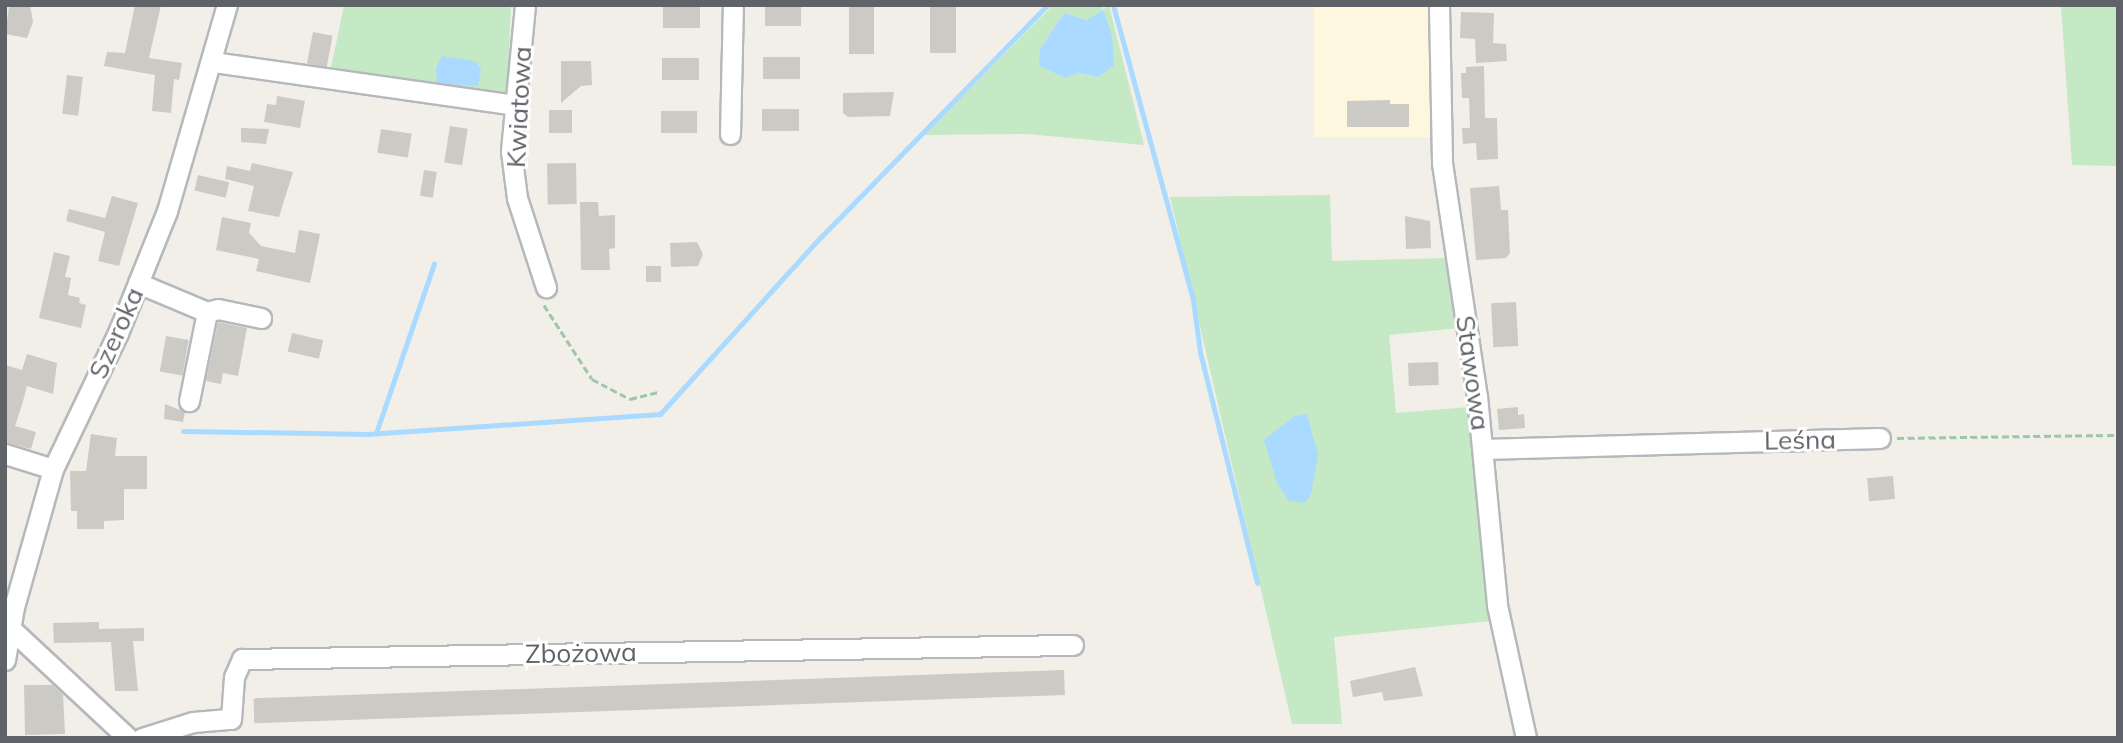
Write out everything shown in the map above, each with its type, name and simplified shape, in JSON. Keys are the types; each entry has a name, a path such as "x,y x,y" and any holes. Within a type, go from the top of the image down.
{"street":[{"name":"Szeroka","path":"5,660 10,628 53,469 138,283 183,170 227,5"},
{"name":"Kwiatowa","path":"525,5 513,105 511,150 517,198 546,287"},
{"path":"730,134 733,5"},
{"name":"Stawowa","path":"1439,5 1442,163 1483,449 1497,605 1526,738"},
{"path":"213,62 513,105"},
{"path":"138,283 207,312 218,309 261,318"},
{"path":"189,401 207,312"},
{"name":"Leśna","path":"1483,449 1880,438"},
{"path":"5,454 53,469"},
{"path":"10,628 128,738"},
{"name":"Zbożowa","path":"142,738 193,722 231,719 233,677 242,659 1073,645"}],"path":[{"path":"546,287 543,304 592,379 630,399 658,392"},
{"path":"1880,438 2118,435"}],"shaded area":[{"path":"1314,5 1432,5 1432,137 1314,137"}],"green space":[{"path":"344,5 511,5 507,97 330,73"},
{"path":"1053,5 1102,5 1103,10 1109,5 1144,145 1028,134 924,135","holes":["1064,13 1087,20 1098,77 1078,73 1040,49"]},
{"path":"2061,5 2118,5 2118,166 2072,165"},
{"path":"1330,195 1332,261 1448,258 1460,328 1389,335 1396,413 1469,407 1491,621 1334,637 1342,724 1292,724 1170,197"}],"water":[{"path":"1103,10 1112,36 1114,65 1098,77 1078,73 1066,78 1039,66 1040,49 1064,13 1087,20"},
{"path":"442,56 474,61 481,68 478,86 437,83 436,68"},
{"path":"1307,414 1318,455 1311,494 1305,503 1289,501 1277,483 1264,440 1295,416"}],"building":[{"path":"30,5 33,22 27,38 5,34 9,7"},
{"path":"135,5 161,5 149,58 182,63 179,80 174,79 171,113 152,111 155,75 104,66 107,52 125,53"},
{"path":"765,5 801,5 801,26 765,26"},
{"path":"849,5 874,5 874,54 849,54"},
{"path":"930,5 956,5 956,53 930,53"},
{"path":"663,6 700,6 700,28 663,28"},
{"path":"1461,12 1494,13 1493,43 1506,44 1507,61 1476,63 1475,39 1460,38"},
{"path":"313,32 333,36 327,67 307,63"},
{"path":"763,57 800,57 800,79 763,79"},
{"path":"662,58 699,58 699,80 662,80"},
{"path":"561,61 591,61 592,85 581,86 561,103"},
{"path":"1484,66 1485,118 1497,118 1498,159 1477,160 1476,143 1463,144 1462,128 1470,128 1469,98 1462,98 1461,73 1466,73 1466,67"},
{"path":"67,75 83,77 78,116 62,114"},
{"path":"894,92 890,116 848,117 843,113 843,93"},
{"path":"277,96 305,101 300,128 264,122 267,104 276,105"},
{"path":"1390,100 1390,104 1409,104 1409,127 1347,127 1347,101"},
{"path":"762,109 799,109 799,131 762,131"},
{"path":"549,110 572,110 572,133 549,133"},
{"path":"661,111 697,111 697,133 661,133"},
{"path":"450,126 468,129 462,165 444,163"},
{"path":"241,128 269,129 266,144 241,142"},
{"path":"381,129 412,134 408,158 377,153"},
{"path":"252,163 293,172 279,217 248,211 254,186 225,179 227,166 250,171"},
{"path":"576,163 577,204 548,204 547,164"},
{"path":"424,170 437,172 433,198 420,196"},
{"path":"198,175 229,182 226,198 194,191"},
{"path":"1499,186 1501,210 1508,210 1510,253 1506,258 1476,260 1470,188"},
{"path":"112,196 138,203 119,266 98,261 105,232 66,221 69,209 105,218"},
{"path":"580,202 598,202 599,216 615,215 615,248 609,249 610,270 581,270"},
{"path":"1405,216 1430,221 1431,248 1406,249"},
{"path":"222,217 251,223 249,233 261,246 295,253 299,230 320,234 310,283 256,271 259,259 216,250"},
{"path":"697,242 703,254 698,266 671,267 670,243"},
{"path":"54,252 70,256 65,277 71,278 68,295 80,298 79,303 86,305 81,328 39,318"},
{"path":"646,266 661,266 661,282 646,282"},
{"path":"1516,302 1518,346 1493,347 1491,303"},
{"path":"218,322 247,328 238,376 223,373 221,384 206,381"},
{"path":"292,333 323,340 319,359 288,352"},
{"path":"166,336 189,340 182,375 160,371"},
{"path":"27,354 57,363 53,394 27,386 15,426 36,432 31,449 5,442 5,365 22,370"},
{"path":"1438,362 1439,385 1409,386 1408,363"},
{"path":"165,404 185,412 183,422 164,419"},
{"path":"1518,407 1518,415 1524,414 1525,428 1499,430 1497,409"},
{"path":"91,434 117,438 115,456 147,456 147,489 124,489 124,520 104,521 104,529 77,529 77,511 71,511 70,471 86,471"},
{"path":"1893,476 1895,499 1869,501 1867,478"},
{"path":"99,622 99,629 144,628 144,641 133,641 138,691 115,691 111,642 54,643 53,623"},
{"path":"1415,667 1423,696 1384,701 1382,692 1353,697 1350,681"},
{"path":"1064,670 1065,695 254,723 253,698"},
{"path":"24,685 53,685 63,695 65,734 25,735"}],"waterway":[{"path":"183,431 367,434 660,414 814,244 1047,5"},
{"path":"1113,5 1193,300 1200,352 1257,583"},
{"path":"376,433 434,264"}]}
